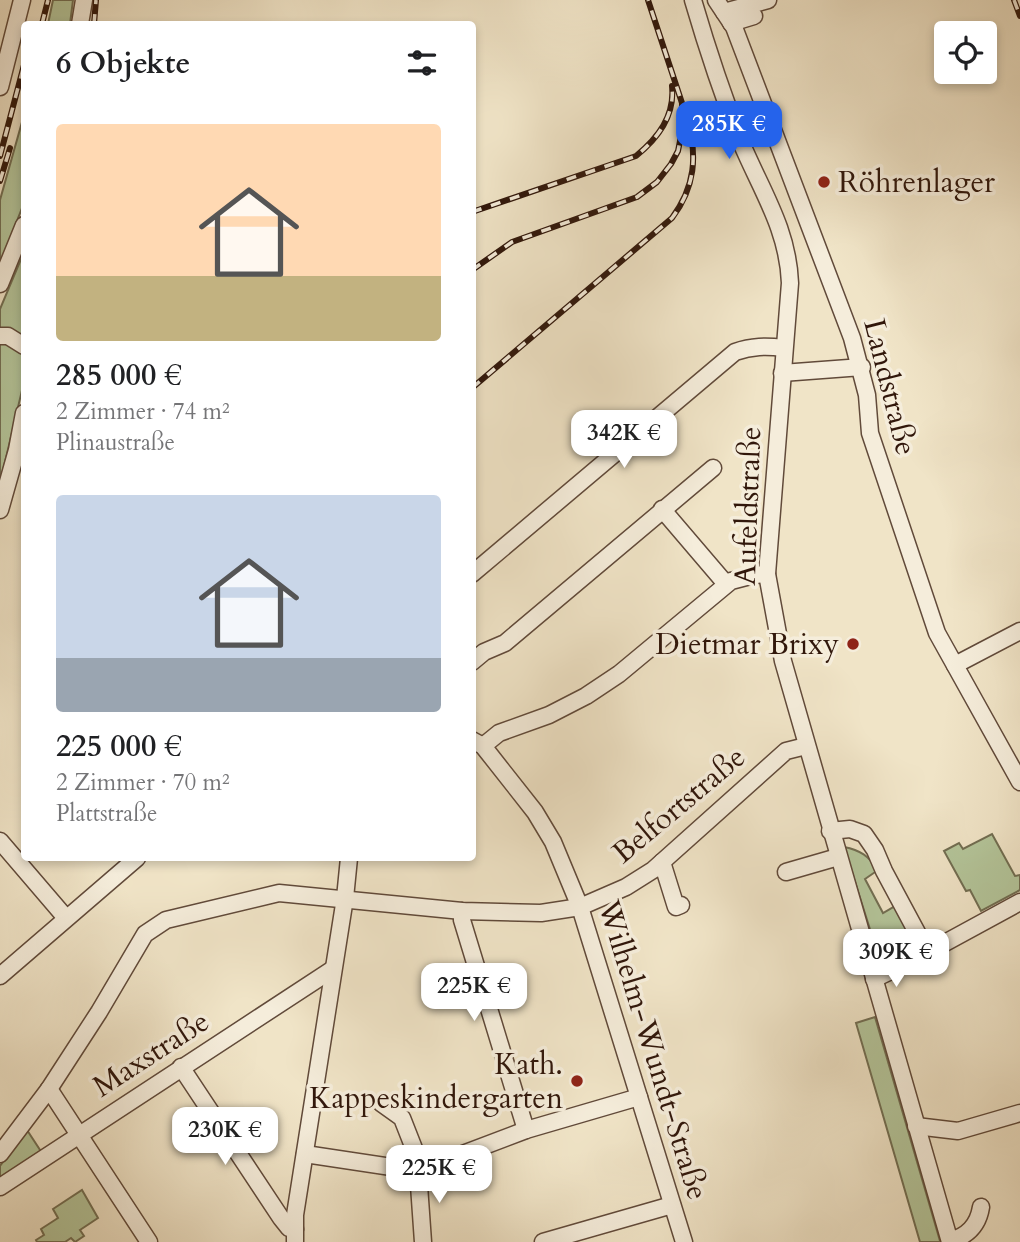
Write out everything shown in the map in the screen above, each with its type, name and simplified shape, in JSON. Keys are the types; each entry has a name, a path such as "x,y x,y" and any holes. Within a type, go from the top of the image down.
{"street":[{"path":"0,87 22,0"},
{"path":"80,21 84,0"},
{"name":"Aufeldstraße","path":"693,0 735,126 786,244 790,283 767,574 783,661 950,1242"},
{"path":"724,12 768,0"},
{"path":"724,12 754,16"},
{"name":"Landstraße","path":"724,12 862,367 870,433 937,633 1019,776"},
{"path":"0,284 21,232"},
{"path":"0,336 8,336 21,344"},
{"path":"476,571 735,352 749,347 784,348"},
{"path":"782,373 862,367"},
{"path":"0,510 21,429"},
{"path":"476,659 505,643 713,468"},
{"path":"663,509 726,584"},
{"path":"478,743 549,715 586,696 619,674 726,584 767,574"},
{"path":"955,664 1020,631"},
{"name":"Wilhelm-Wundt-Straße","path":"478,743 541,822 553,842 580,907 684,1242"},
{"name":"Belfortstraße","path":"0,1154 49,1089 150,929 166,920 279,893 462,911 541,913 580,907 626,887 663,862 786,751 806,746"},
{"path":"831,831 850,829 864,834 875,850 928,953"},
{"path":"0,841 21,858"},
{"path":"786,872 838,857"},
{"path":"0,976 133,861"},
{"path":"295,1236 349,861"},
{"path":"26,862 66,918"},
{"path":"663,862 676,906 681,905"},
{"path":"874,979 928,953 1020,902"},
{"path":"462,911 462,920 526,1130"},
{"name":"Maxstraße","path":"0,1187 333,969"},
{"path":"181,1067 295,1236"},
{"path":"49,1089 149,1242"},
{"path":"305,1154 420,1170 526,1130 639,1097"},
{"path":"381,1103 402,1118 420,1170 424,1242"},
{"path":"916,1126 958,1131 1020,1113"},
{"path":"543,1242 672,1205"},
{"path":"950,1242 970,1231 979,1220 981,1208"}],"green space":[{"path":"53,0 73,0 70,21 49,21"},
{"path":"21,126 21,211 0,264 0,200"},
{"path":"21,259 21,338 0,331 0,309"},
{"path":"0,343 14,346 21,352 21,395 0,483"},
{"path":"992,834 1015,876 1020,875 1020,890 981,911 970,890 966,891 944,851 959,843 963,849"},
{"path":"844,847 864,854 875,865 878,870 865,879 883,913 897,905 915,939 880,961"},
{"path":"875,1017 940,1242 920,1242 856,1023"},
{"path":"27,1130 42,1153 0,1181 0,1166"},
{"path":"82,1190 98,1218 80,1230 84,1236 75,1242 71,1238 65,1242 37,1242 36,1240 44,1235 41,1229 58,1218 53,1209"}],"railway":[{"path":"43,21 48,0"},
{"path":"94,21 96,0"},
{"path":"476,267 512,242 637,197 657,182 671,164 678,151 682,131 682,103 648,0"},
{"path":"1014,0 1020,16"},
{"path":"0,156 21,76"},
{"path":"476,211 636,156 658,134 668,117 672,86"},
{"path":"476,385 672,218 686,195 692,171 693,146 687,119"},
{"path":"0,181 10,148"}],"place":[{"name":"Röhrenlager","path":"824,182"},
{"name":"Dietmar Brixy","path":"853,644"},
{"name":"Kath. Kappeskindergarten","path":"577,1081"}]}
